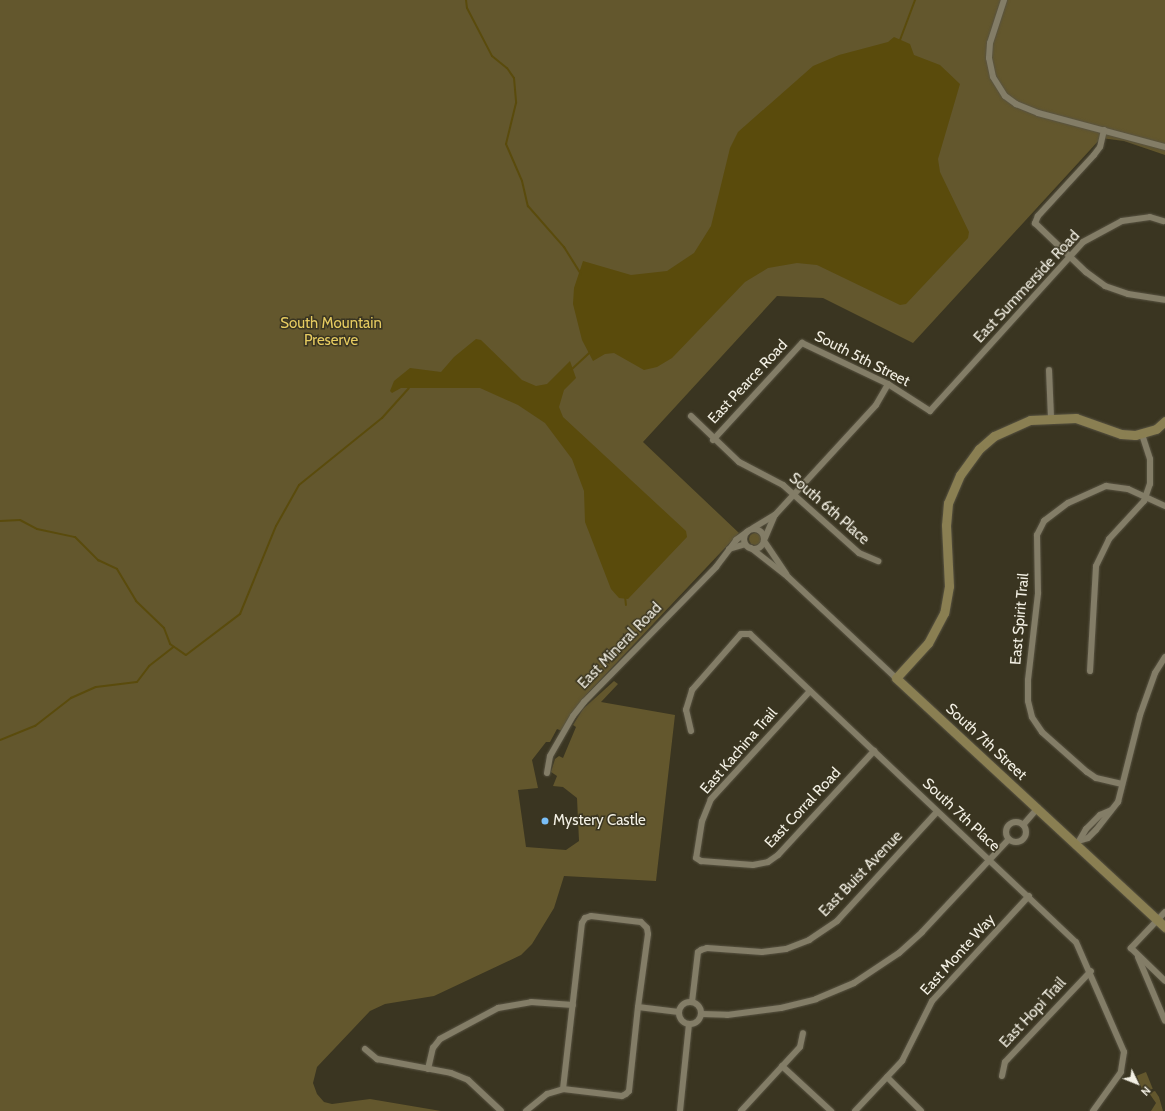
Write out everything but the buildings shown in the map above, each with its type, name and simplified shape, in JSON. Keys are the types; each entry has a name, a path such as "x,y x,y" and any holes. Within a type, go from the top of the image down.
{"street":[{"path":"1004,0 989,50 993,77 1000,90 1016,104 1038,113 1165,147"},
{"path":"1104,130 1100,147 1038,216 1035,223 1094,278 1117,291 1165,300"},
{"name":"East Summerside Road","path":"930,411 1070,256 1098,232 1122,221 1150,217 1163,220"},
{"name":"South 5th Street","path":"802,343 888,384 930,411"},
{"name":"East Pearce Road","path":"713,440 802,343"},
{"path":"1049,370 1052,417"},
{"name":"East Mineral Road","path":"765,540 775,516 876,405 888,384"},
{"name":"South 6th Place","path":"691,416 713,440 739,462 783,485 859,553 878,561"},
{"path":"896,678 928,643 944,613 949,586 946,515 960,475 979,449 994,436 1030,420 1052,417 1091,422 1121,434 1142,434 1156,429 1165,421"},
{"path":"1090,671 1096,566 1109,539 1134,515 1146,498 1151,476 1150,459 1142,434"},
{"name":"East Spirit Trail","path":"1122,784 1096,778 1087,772 1042,732 1032,717 1028,701 1028,680 1038,593 1037,535 1044,521 1068,503 1092,490 1106,486 1128,489 1165,506"},
{"name":"East Mineral Road","path":"547,773 550,756 573,716 584,702 609,679 736,540 775,516"},
{"path":"745,544 744,538 750,530"},
{"name":"South 7th Street","path":"750,530 761,531 788,577"},
{"path":"751,548 760,548 765,540"},
{"name":"East Mineral Road","path":"729,549 745,544"},
{"name":"South 7th Street","path":"745,544 788,577 1038,808 1079,842 1165,927"},
{"name":"South 7th Place","path":"690,731 686,710 692,690 742,634 746,633 1069,933 1080,948 1091,972 1121,1043 1124,1057 1121,1072 1093,1111"},
{"path":"1079,842 1088,838 1108,819 1111,810 1118,802 1140,715 1156,673 1165,657"},
{"name":"East Kachina Trail","path":"696,858 702,821 711,799 810,691"},
{"name":"East Corral Road","path":"696,858 701,861 745,864 768,862 778,855 874,751"},
{"path":"1023,825 1038,808"},
{"name":"East Buist Avenue","path":"692,1002 698,952 707,948 762,952 786,949 809,940 837,921 937,812"},
{"path":"1017,822 1023,825 1026,832 1023,838 1017,842 1009,839 1006,831 1010,824 1017,822"},
{"path":"702,1014 727,1015 781,1008 816,999 854,984 899,953 922,932 1009,839"},
{"name":"East Monte Way","path":"855,1111 909,1051 932,1001 1029,896"},
{"path":"1165,912 1131,948 1165,981"},
{"path":"526,1111 547,1094 563,1089 622,1096 629,1091 647,928 641,922 591,916 582,923 563,1089"},
{"path":"1137,954 1165,1021"},
{"name":"East Hopi Trail","path":"1002,1076 1005,1062 1091,972"},
{"path":"428,1069 433,1048 440,1039 498,1008 530,1002 573,1005"},
{"path":"692,1002 700,1007 702,1014 696,1023 689,1024 683,1022 679,1012 682,1005 692,1002"},
{"path":"638,1007 679,1012"},
{"path":"680,1111 689,1024"},
{"path":"741,1111 800,1047 803,1034"},
{"path":"365,1049 377,1059 451,1073 468,1080 501,1111"},
{"path":"782,1066 831,1111"},
{"path":"887,1077 921,1111"}],"green space":[{"name":"South Mountain Preserve","path":"0,0 1165,0 1165,155 1124,141 1101,138 913,343 823,298 777,296 643,442 739,533 587,694 570,715 562,731 557,729 550,742 546,742 532,760 538,788 518,790 526,847 566,850 579,841 577,798 563,787 553,786 557,776 551,772 555,759 559,756 563,758 576,727 573,725 583,709 614,681 618,684 601,702 675,715 656,881 564,876 554,908 532,944 521,955 434,996 385,1004 370,1011 317,1067 313,1083 317,1094 324,1102 332,1104 370,1099 441,1111 0,1111"},
{"path":"757,533 760,534 760,544 753,545 750,544 749,537 750,534"},
{"path":"1146,1072 1153,1089 1143,1092 1137,1076"},
{"path":"1155,1091 1159,1097 1163,1111 1151,1111 1156,1103 1149,1093"}],"shaded area":[{"path":"894,37 910,44 914,55 940,65 960,84 938,159 940,172 969,232 968,238 906,304 900,305 817,265 797,263 768,268 745,282 672,358 657,367 644,370 614,353 605,354 593,361 582,340 573,304 574,288 583,261 631,275 667,271 694,253 711,226 730,148 738,132 813,66 839,55 888,42"},
{"path":"476,339 481,340 522,380 536,386 547,384 570,361 576,378 564,390 559,407 563,417 686,531 687,537 628,599 619,598 611,589 585,522 584,491 572,459 545,423 518,405 480,388 401,388 392,393 390,391 394,381 410,368 441,372 454,357"}],"waterway":[{"path":"466,0 467,8 492,56 507,68 514,78 516,103 506,144 522,181 528,206 564,247 581,274"},
{"path":"900,40 915,0"},
{"path":"572,369 590,352"},
{"path":"0,521 20,520 37,529 75,537 98,560 117,569 136,601 164,628 170,644 186,655 240,614 276,526 299,485 382,418 409,388"},
{"path":"625,596 626,605"},
{"path":"0,740 35,726 71,698 96,687 137,682 149,666 173,647"}],"place":[{"name":"Mystery Castle","path":"545,821"}]}
